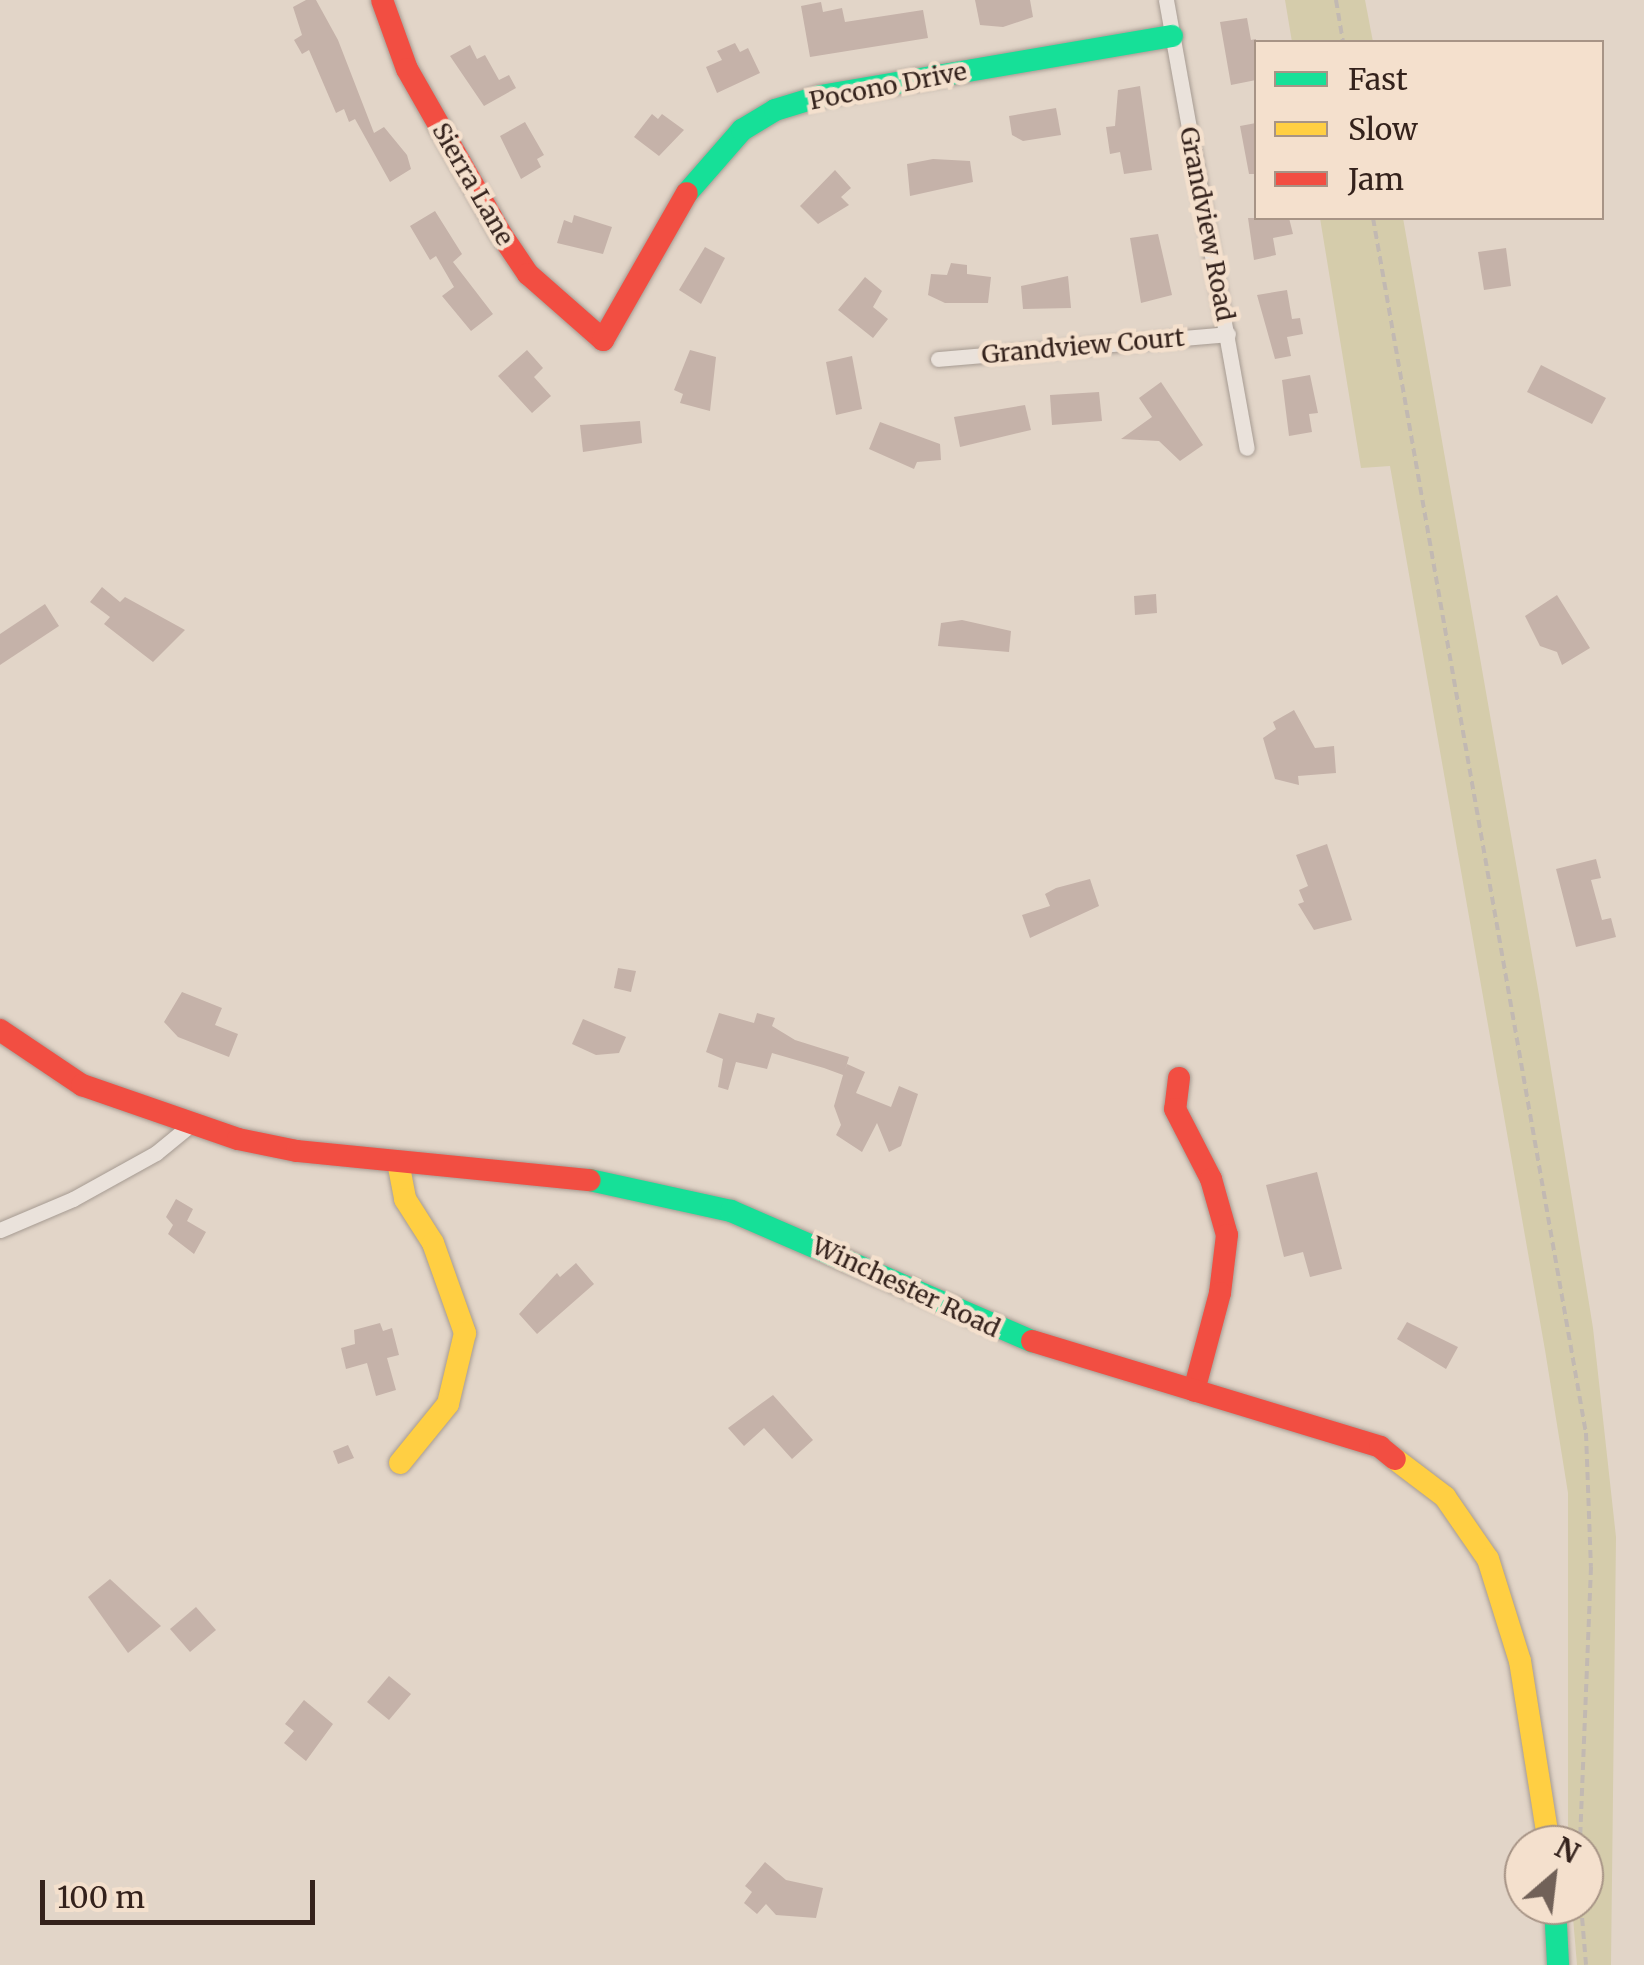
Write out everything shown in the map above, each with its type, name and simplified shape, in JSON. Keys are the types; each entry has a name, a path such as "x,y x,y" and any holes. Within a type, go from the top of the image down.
{"street":[{"name":"Sierra Lane","path":"382,0 408,69 503,237 528,274 603,340"},
{"name":"Grandview Road","path":"1166,0 1248,448"},
{"name":"Pocono Drive","path":"603,340 693,182 742,130 775,110 821,96 1172,36"},
{"name":"Grandview Court","path":"938,359 1228,334"},
{"name":"Winchester Road","path":"0,1030 82,1085 190,1126 298,1151 587,1179 731,1212 1015,1336 1194,1391 1354,1434 1406,1462 1464,1518 1488,1559 1516,1644 1546,1825"},
{"path":"1179,1078 1175,1109 1211,1179 1227,1235 1220,1293 1194,1391"},
{"path":"0,1230 73,1199 190,1126"},
{"path":"398,1162 406,1199 433,1243 466,1334 448,1404 400,1463"},
{"path":"1556,1925 1558,1965"}],"path":[{"path":"1336,0 1344,40"},
{"path":"1374,220 1586,1432 1591,1567 1581,1825"},
{"path":"1583,1925 1586,1965"}],"shaded area":[{"path":"1285,0 1365,0 1373,40 1292,40"},
{"path":"1320,220 1403,220 1539,995 1593,1328 1616,1537 1611,1965 1577,1965 1574,1925 1604,1925 1604,1825 1568,1825 1568,1493 1390,466 1361,468"}],"building":[{"path":"316,0 338,40 374,133 384,127 407,155 411,169 390,182 355,119 349,122 344,109 336,113 309,50 302,54 294,40 302,35 293,7"},
{"path":"975,0 1030,0 1033,17 1003,27 980,25"},
{"path":"821,2 823,12 842,8 845,22 923,10 928,38 810,57 801,6"},
{"path":"1247,18 1251,40 1256,39 1254,80 1231,85 1220,22"},
{"path":"735,43 740,52 748,48 760,73 717,93 706,67 722,60 717,51"},
{"path":"470,45 477,59 485,55 499,80 509,75 516,88 484,106 450,56"},
{"path":"1140,86 1152,170 1124,174 1120,152 1110,154 1106,127 1115,126 1118,90"},
{"path":"1056,108 1061,135 1023,141 1012,135 1009,116"},
{"path":"652,114 658,119 662,114 684,130 659,156 634,137"},
{"path":"525,122 544,155 537,159 541,167 521,179 500,136"},
{"path":"1254,123 1254,174 1249,174 1240,126"},
{"path":"933,159 970,161 973,182 910,196 907,164"},
{"path":"835,170 851,188 841,197 849,205 818,224 800,206"},
{"path":"435,211 462,254 453,262 493,314 471,331 442,296 454,287 436,256 430,260 410,226"},
{"path":"574,215 612,227 603,254 557,243 564,220 572,223"},
{"path":"1248,218 1290,220 1293,234 1273,238 1276,255 1254,260"},
{"path":"1158,234 1172,295 1141,303 1130,238"},
{"path":"705,247 725,258 701,304 679,290"},
{"path":"1506,248 1511,286 1484,290 1478,252"},
{"path":"951,263 967,265 967,274 991,277 988,303 945,303 928,295 931,274 947,275"},
{"path":"1068,276 1071,308 1023,309 1021,286"},
{"path":"865,277 882,291 873,307 888,319 873,338 838,310"},
{"path":"1287,290 1292,319 1300,318 1303,334 1287,337 1291,356 1275,359 1257,295"},
{"path":"527,350 543,368 534,377 551,396 532,413 498,376"},
{"path":"690,350 716,357 710,411 680,403 683,394 674,390"},
{"path":"852,356 862,409 836,415 826,362"},
{"path":"1541,365 1606,398 1592,424 1527,392"},
{"path":"1310,375 1318,413 1309,414 1312,432 1289,436 1282,380"},
{"path":"1161,382 1203,445 1180,461 1159,441 1121,439 1152,417 1139,398"},
{"path":"1099,392 1102,421 1052,425 1050,395"},
{"path":"1025,405 1031,430 960,447 954,417"},
{"path":"640,421 642,443 583,452 580,425"},
{"path":"880,422 940,444 941,460 917,462 914,469 869,449"},
{"path":"102,587 120,602 125,597 185,630 153,662 104,624 110,617 90,602"},
{"path":"1156,594 1157,613 1135,615 1134,596"},
{"path":"1557,595 1590,648 1562,665 1557,652 1540,646 1525,616"},
{"path":"45,604 59,626 0,665 0,634"},
{"path":"962,620 1011,631 1009,652 938,646 941,623"},
{"path":"1294,710 1315,748 1334,746 1336,773 1298,776 1299,785 1275,779 1263,738 1276,729 1273,722"},
{"path":"1327,844 1352,920 1314,930 1298,904 1304,902 1299,890 1308,886 1296,855"},
{"path":"1596,859 1601,878 1591,880 1602,920 1611,918 1616,937 1576,947 1556,869"},
{"path":"1090,879 1099,906 1030,938 1022,915 1050,906 1045,894 1056,888"},
{"path":"618,968 636,971 631,992 614,988"},
{"path":"182,992 222,1008 215,1025 238,1034 229,1057 178,1037 164,1022"},
{"path":"719,1013 754,1023 757,1013 775,1018 772,1026 795,1040 849,1057 845,1070 847,1064 865,1072 856,1093 891,1107 899,1086 918,1094 901,1146 889,1152 877,1123 862,1152 836,1135 841,1125 834,1106 843,1075 824,1068 772,1053 767,1069 736,1062 728,1090 718,1087 723,1059 706,1052"},
{"path":"583,1019 626,1037 619,1053 596,1055 572,1044"},
{"path":"1317,1172 1342,1269 1310,1277 1303,1252 1284,1257 1266,1185"},
{"path":"176,1199 193,1209 187,1221 206,1232 194,1254 168,1234 173,1225 166,1217"},
{"path":"576,1263 594,1284 537,1334 519,1314 557,1273 560,1277"},
{"path":"1407,1322 1458,1347 1446,1369 1397,1339"},
{"path":"380,1323 383,1331 392,1328 399,1355 387,1358 396,1390 376,1396 367,1363 346,1369 341,1348 355,1344 354,1330"},
{"path":"773,1395 813,1440 792,1459 764,1428 744,1446 728,1428"},
{"path":"348,1445 354,1458 338,1464 333,1451"},
{"path":"110,1579 161,1626 128,1653 88,1597"},
{"path":"196,1607 216,1630 190,1652 170,1629"},
{"path":"389,1676 411,1694 389,1720 367,1702"},
{"path":"304,1700 333,1724 306,1761 284,1743 294,1731 285,1724"},
{"path":"765,1862 786,1880 823,1888 816,1918 776,1915 766,1904 757,1914 744,1903 752,1892 745,1886"}],"traffic: fast":[{"path":"687,193 742,130 775,110 821,96 1172,36"},
{"path":"590,1180 731,1211 1032,1341"},
{"path":"1556,1925 1558,1965"}],"traffic: slow":[{"path":"398,1162 405,1199 433,1243 465,1333 448,1404 400,1463"},
{"path":"1395,1459 1445,1497 1488,1559 1520,1661 1546,1825"}],"traffic: jam":[{"path":"382,0 407,69 503,237 528,274 603,340 687,193"},
{"path":"0,1030 82,1085 238,1139 297,1151 590,1180"},
{"path":"1179,1078 1175,1109 1211,1179 1227,1235 1220,1293 1194,1391"},
{"path":"1032,1341 1380,1447 1395,1459"}]}
